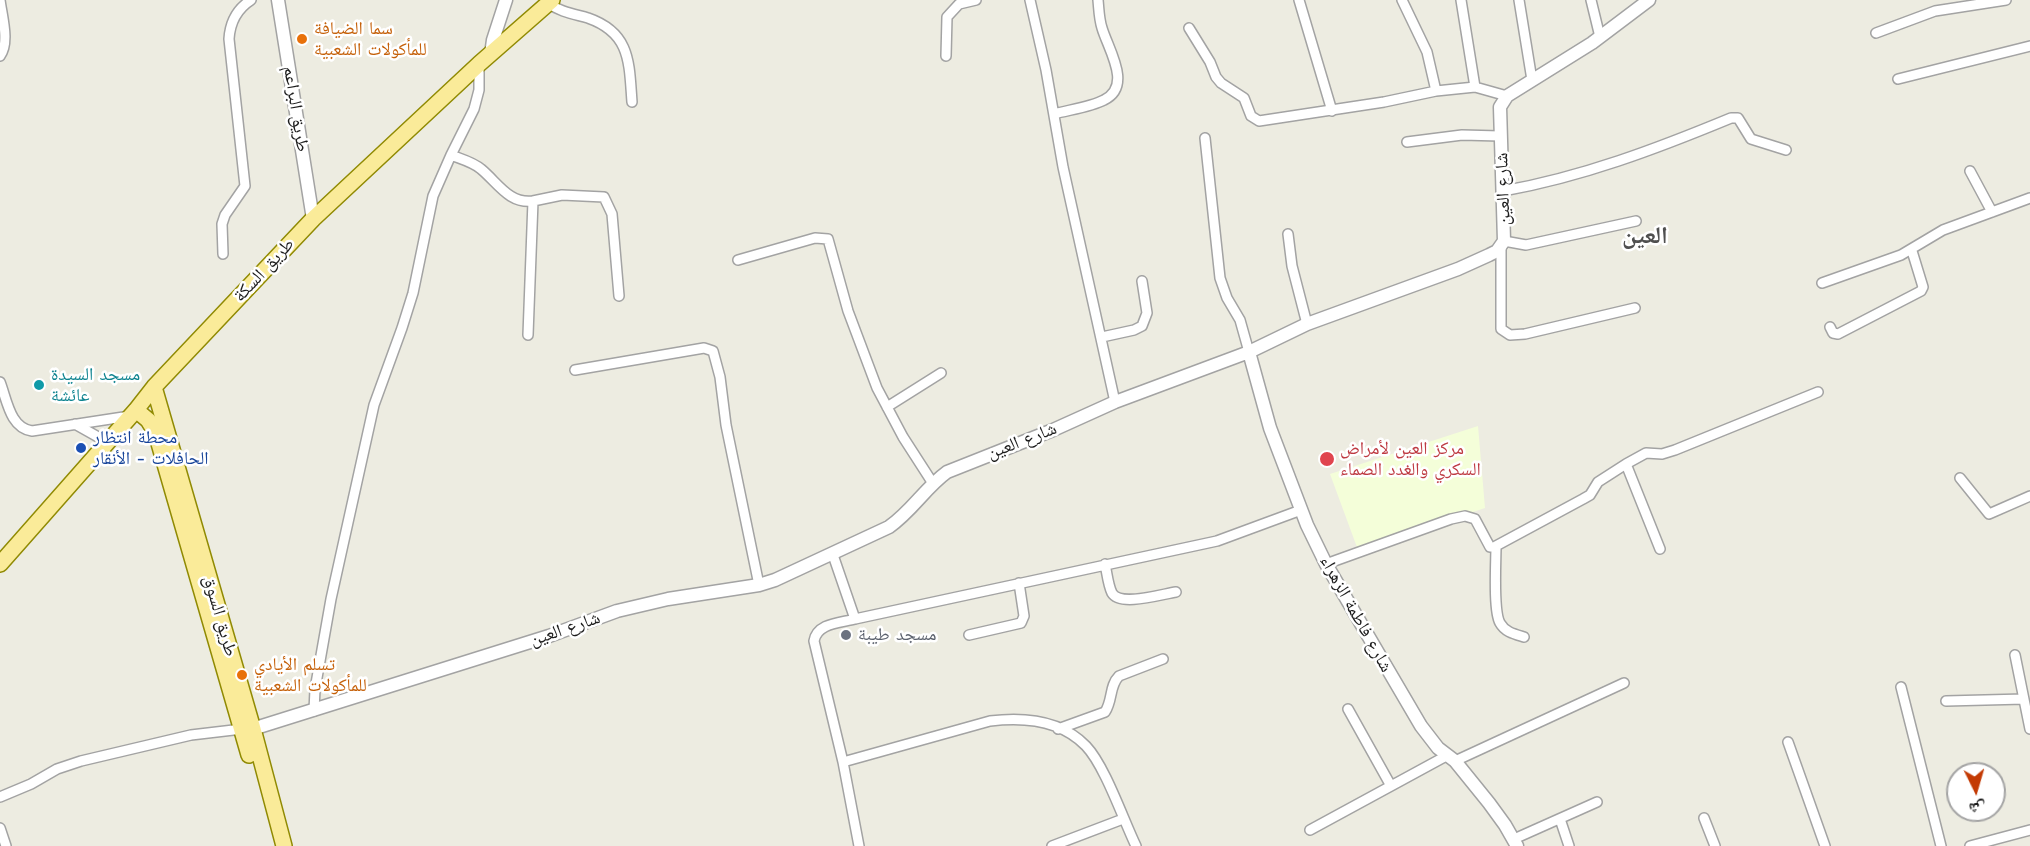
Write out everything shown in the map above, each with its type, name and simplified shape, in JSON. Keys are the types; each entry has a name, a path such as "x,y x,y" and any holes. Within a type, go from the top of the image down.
{"main road":[{"name":"طريق السكة","path":"0,564 154,387 314,219 479,64 550,2"},
{"name":"طريق السوق","path":"154,387 275,846"},
{"name":"طريق السوق","path":"133,413 148,420 156,433 246,730 284,846"}],"street":[{"path":"0,0 4,49 0,56"},
{"path":"223,254 222,224 225,215 245,186 229,39 230,28 237,14 251,0"},
{"name":"طريق البراعم","path":"278,0 314,219"},
{"path":"492,54 493,40 506,0"},
{"path":"946,56 947,17 959,4 976,0"},
{"path":"1030,0 1042,50 1062,167 1115,402"},
{"path":"1054,114 1104,100 1113,93 1116,87 1118,80 1114,58 1101,26 1098,0"},
{"path":"1299,0 1332,111"},
{"path":"1402,0 1427,52 1436,91"},
{"path":"1461,0 1475,87"},
{"path":"1519,0 1532,80"},
{"path":"1591,0 1600,37"},
{"path":"1190,28 1216,77 1221,83 1244,98 1251,116 1259,121 1332,111 1436,91 1475,87 1507,96 1600,37 1649,0"},
{"path":"1876,33 1935,11 2006,0"},
{"path":"550,2 564,12 603,25 622,43 629,59 632,102"},
{"path":"1899,79 2030,46"},
{"path":"314,711 315,689 331,599 374,405 405,319 433,196 450,155 474,109 479,90 479,64"},
{"name":"شارع العين","path":"246,730 314,711 549,636 627,608 668,599 759,585 775,580 889,527 901,519 932,482 947,471 1053,430 1115,402 1249,352 1307,324 1458,269 1489,255 1502,243 1500,107 1507,96"},
{"path":"1503,191 1564,179 1628,159 1731,118 1738,118 1751,139 1786,150"},
{"path":"1407,142 1462,135 1500,136"},
{"path":"1205,138 1220,278 1227,298 1240,320 1249,352"},
{"path":"450,155 480,168 513,198 526,202 562,195 604,197 612,214 619,296"},
{"path":"1970,171 1992,212"},
{"path":"1822,283 1912,250 1943,230 2030,198"},
{"path":"528,335 533,201"},
{"path":"1635,308 1525,334 1510,335 1501,329 1502,243 1527,245 1636,221"},
{"path":"1288,234 1292,266 1307,324"},
{"path":"738,260 815,238 828,239 848,311 877,388 903,437 932,482"},
{"path":"1830,327 1833,333 1838,333 1921,291 1923,287 1912,250"},
{"path":"1101,337 1142,326 1146,313 1142,280"},
{"path":"575,370 704,348 713,351 759,585"},
{"name":"شارع فاطمة الزهراء","path":"1249,352 1270,428 1301,510 1326,564 1421,726 1432,742 1451,758 1489,803 1515,843"},
{"path":"887,407 940,373"},
{"path":"0,382 16,423 23,430 32,431 133,413"},
{"path":"1326,564 1465,516 1475,519 1490,546 1496,546 1583,499 1592,492 1598,482 1646,453 1662,454 1675,450 1818,392"},
{"path":"75,424 107,442"},
{"path":"1626,464 1660,549"},
{"path":"1960,478 1989,514 2030,496"},
{"path":"859,846 843,762 813,641 815,635 824,627 1216,540 1301,510"},
{"path":"1496,546 1495,580 1498,621 1508,632 1524,637"},
{"path":"833,555 855,619"},
{"path":"1105,564 1112,594 1118,598 1131,600 1176,591"},
{"path":"969,635 1022,623 1024,616 1019,583"},
{"path":"2015,655 2030,729"},
{"path":"1058,729 1105,712 1110,705 1114,681 1119,676 1163,659"},
{"path":"1310,830 1391,786 1624,683"},
{"path":"1901,687 1941,846"},
{"path":"1946,701 2024,699"},
{"path":"1348,709 1391,786"},
{"path":"843,762 990,721 1033,720 1058,729 1088,747 1102,771 1136,846"},
{"path":"0,797 31,784 57,769 81,761 191,735 246,730"},
{"path":"1788,742 1825,846"},
{"path":"1515,843 1597,802"},
{"path":"1704,818 1715,846"},
{"path":"1056,845 1123,819"},
{"path":"1560,819 1569,846"},
{"path":"0,828 6,846"},
{"path":"1970,846 2030,830"}],"shaded area":[{"path":"1478,426 1485,508 1358,550 1330,474"}],"place":[{"name":"سما الضيافة للمأكولات الشعبية","path":"302,39"},
{"name":"مسجد السيدة عائشة","path":"39,385"},
{"name":"محطة انتظار الحافلات - الأنقار","path":"81,448"},
{"name":"مركز العين لأمراض السكري والغدد الصماء","path":"1327,459"},
{"name":"مسجد طيبة","path":"846,635"},
{"name":"تسلم الأيادي للمأكولات الشعبية","path":"242,675"}],"district":[{"name":"العين","path":"1645,236"}]}
